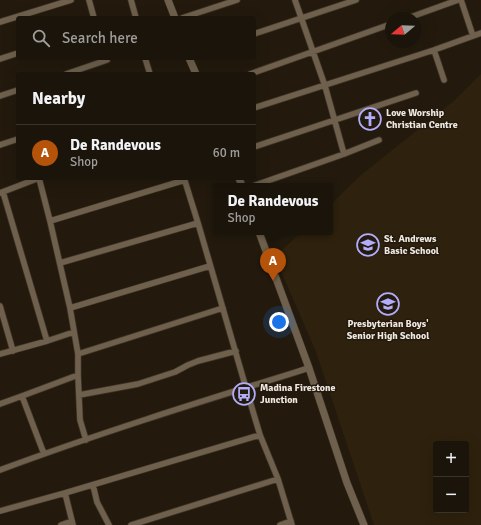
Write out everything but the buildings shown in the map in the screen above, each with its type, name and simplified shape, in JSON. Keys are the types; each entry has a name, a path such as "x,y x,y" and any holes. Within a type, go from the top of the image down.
{"street":[{"path":"19,16 71,0"},
{"path":"89,0 93,16"},
{"path":"131,0 135,16"},
{"path":"168,0 174,16"},
{"path":"188,16 237,0"},
{"path":"295,0 325,86 344,154"},
{"path":"256,33 356,0"},
{"path":"421,13 459,0 473,36"},
{"path":"0,22 16,17"},
{"path":"256,72 385,26"},
{"path":"256,107 434,50 481,33"},
{"path":"434,50 444,80"},
{"path":"0,59 16,54"},
{"path":"72,72 107,60"},
{"path":"146,60 149,72"},
{"path":"190,60 195,72"},
{"path":"0,96 16,91"},
{"path":"256,146 416,93"},
{"path":"0,145 16,139"},
{"path":"262,183 379,140"},
{"path":"34,180 1,193 47,341"},
{"path":"40,180 70,308 78,354 80,420 86,440"},
{"path":"50,221 182,180"},
{"path":"185,180 260,435 278,479 292,523 280,525"},
{"path":"60,263 198,223"},
{"path":"260,235 309,368 347,483 364,525"},
{"path":"70,308 210,266"},
{"path":"0,306 13,351"},
{"path":"78,354 223,308"},
{"path":"0,354 74,332"},
{"path":"79,394 138,384 175,372 198,361 236,351"},
{"path":"0,470 86,440 309,368"},
{"path":"0,404 78,375"},
{"path":"22,396 44,454"},
{"path":"0,510 64,493 260,435"},
{"path":"131,525 278,479"},
{"path":"93,484 97,502 109,525"},
{"path":"61,525 72,523 64,493"}],"shaded area":[{"name":"Presbyterian Boys' Senior High School","path":"481,74 481,525 374,525 316,352 275,257 298,235 333,235 333,202 361,175 455,100"}],"place":[{"name":"Love Worship Christian Centre","path":"370,119"},
{"name":"St. Andrews Basic School","path":"368,245"},
{"name":"De Randevous","path":"273,281"},
{"name":"Presbyterian Boys' Senior High School","path":"388,304"},
{"name":"Madina Firestone Junction","path":"244,394"}]}
